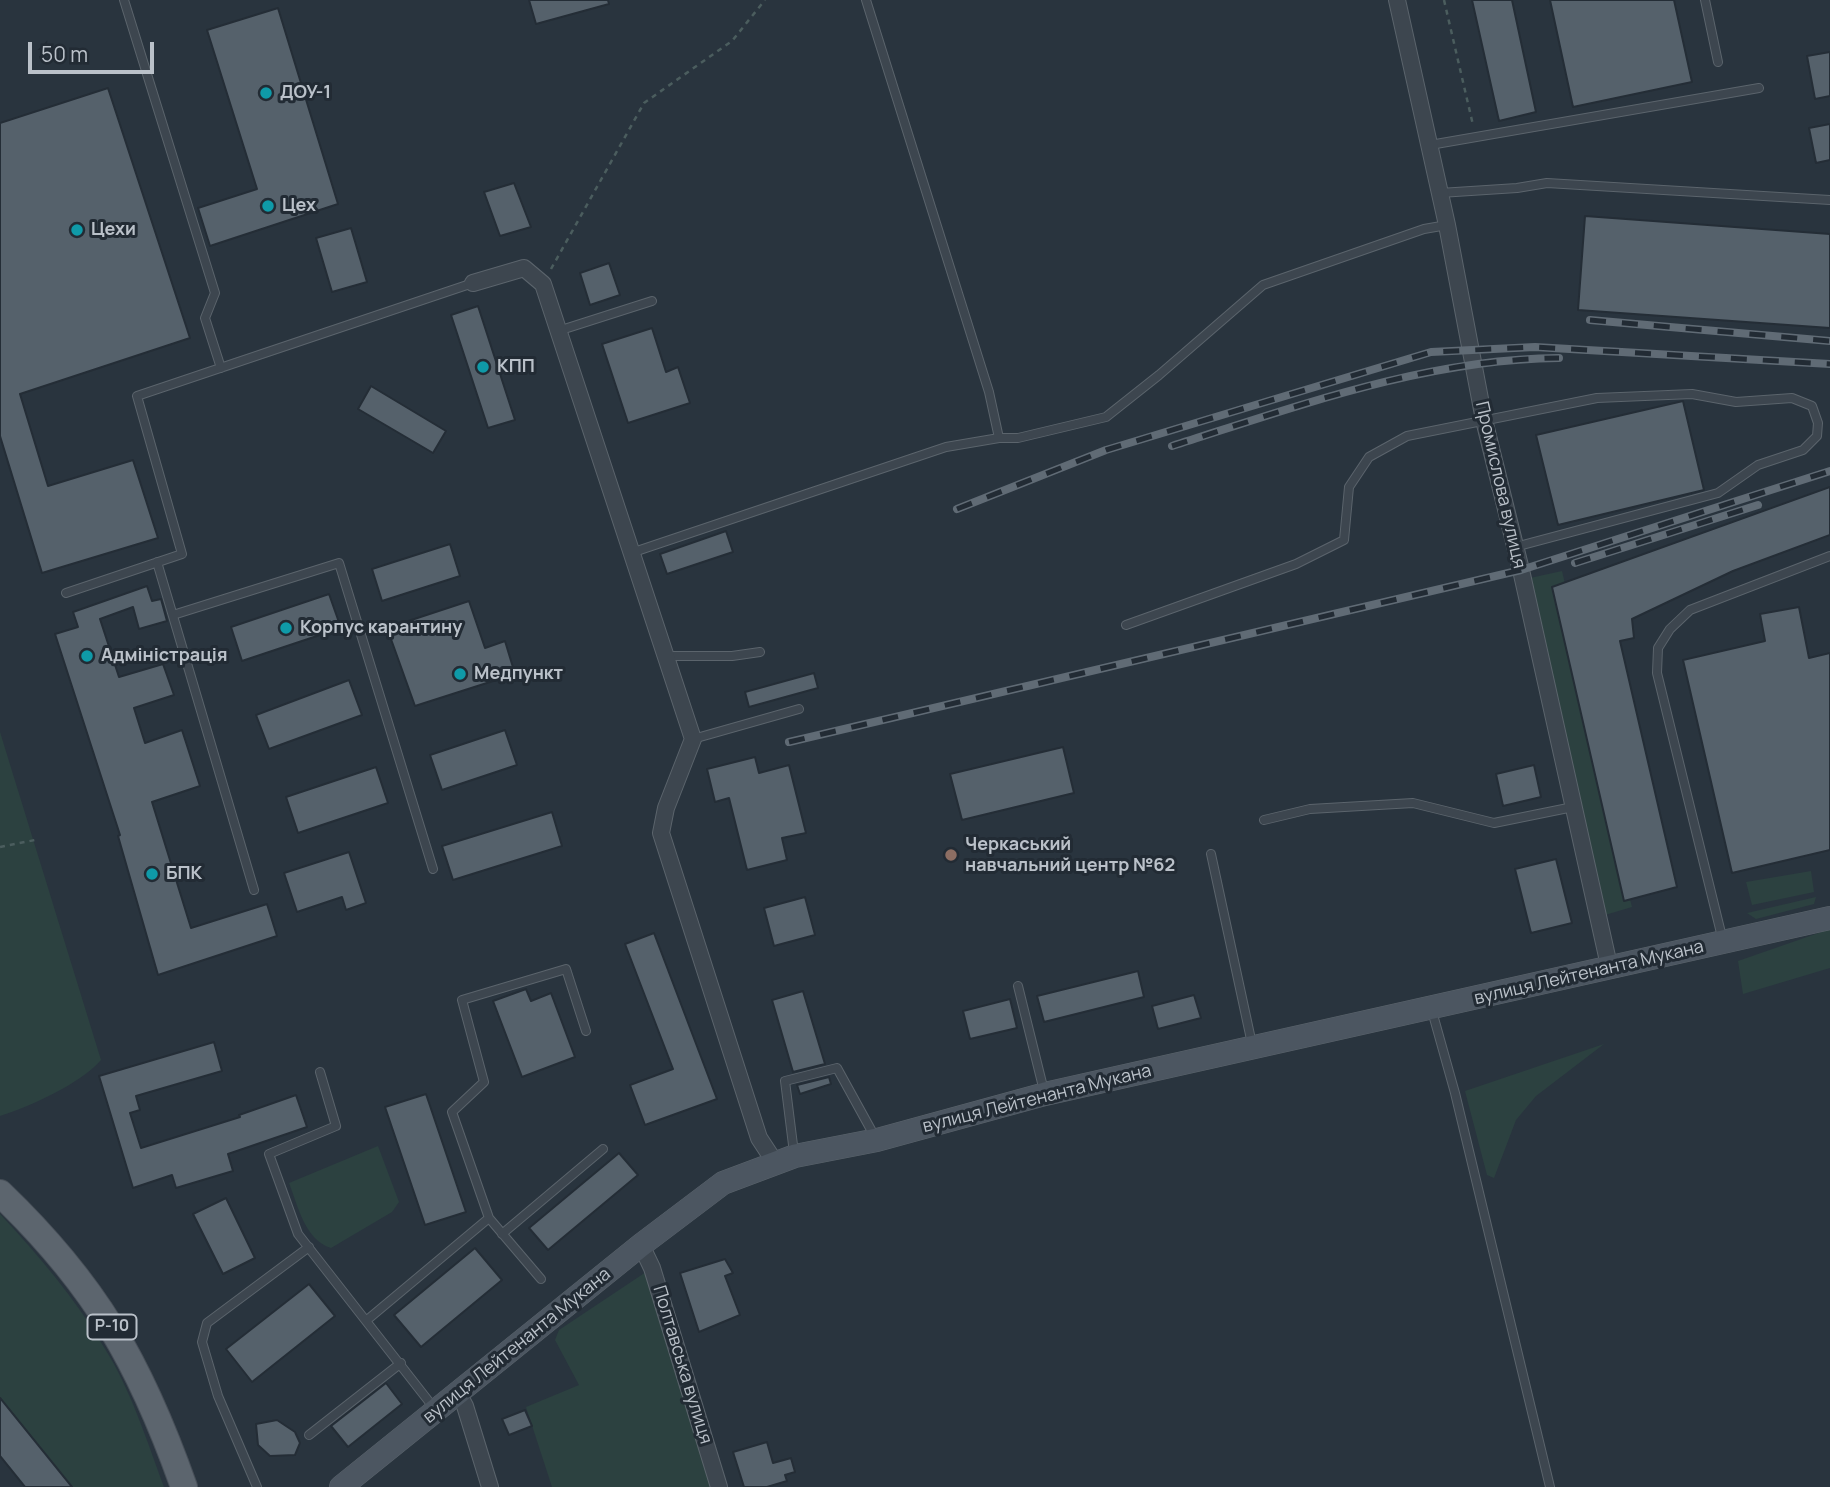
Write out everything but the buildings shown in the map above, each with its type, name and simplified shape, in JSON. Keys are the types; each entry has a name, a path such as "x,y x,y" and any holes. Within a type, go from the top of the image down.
{"main road":[{"name":"вулиця Лейтенанта Мукана","path":"341,1487 641,1245 723,1183 785,1160 877,1140 1045,1094 1432,1010 1830,918"},
{"name":"Р-10","path":"0,1194 50,1244 102,1310 149,1398 184,1487"}],"street":[{"name":"Промислова вулиця","path":"1397,0 1447,225 1484,420 1610,970"},
{"path":"473,283 524,268 543,284 693,739 666,808 661,833 759,1138 785,1160"},
{"name":"Полтавська вулиця","path":"641,1245 652,1268 719,1487"},
{"path":"458,1393 465,1406 490,1487"}],"lane":[{"path":"124,0 215,293 205,318 221,368"},
{"path":"866,0 989,392 999,438"},
{"path":"1705,0 1718,62"},
{"path":"1430,145 1759,88"},
{"path":"1440,193 1517,188 1547,183 1830,200"},
{"path":"631,552 946,447 999,438 1018,438 1106,417 1160,375 1263,285 1423,229 1447,225"},
{"path":"66,593 182,554 137,396 473,283"},
{"path":"558,331 652,301"},
{"path":"1126,625 1296,564 1344,540 1349,487 1368,457 1407,436 1597,398 1692,394 1736,402 1792,398 1812,406 1818,423 1817,436 1803,450 1758,465 1718,493 1515,547"},
{"path":"1723,941 1657,673 1658,648 1670,629 1690,610 1830,556"},
{"path":"157,562 254,890"},
{"path":"173,615 339,563 433,869"},
{"path":"665,656 732,656 760,652"},
{"path":"693,739 799,709"},
{"path":"1264,820 1310,809 1413,803 1494,823 1573,807"},
{"path":"1210,854 1253,1047"},
{"path":"541,1279 489,1218 452,1112 484,1082 462,1000 566,969 586,1031"},
{"path":"1018,986 1045,1094"},
{"path":"1432,1010 1455,1093 1550,1487"},
{"path":"785,1160 785,1081 837,1069 877,1140"},
{"path":"320,1072 336,1126 269,1154 298,1234 436,1411"},
{"path":"502,1234 603,1149"},
{"path":"367,1320 489,1218"},
{"path":"257,1487 218,1396 202,1342 207,1323 309,1247"},
{"path":"309,1435 401,1363"}],"path":[{"path":"543,284 644,103 732,41 765,0"},
{"path":"1444,0 1476,138"},
{"path":"0,847 35,840"}],"green space":[{"path":"1562,571 1565,584 1552,588 1624,901 1630,899 1632,907 1605,915 1530,578"},
{"path":"0,732 101,1060 81,1077 54,1093 0,1116"},
{"path":"1811,871 1814,892 1752,905 1746,882"},
{"path":"1816,897 1814,904 1756,919 1747,913"},
{"path":"1830,929 1830,968 1743,994 1738,961"},
{"path":"1604,1044 1536,1096 1516,1120 1494,1178 1487,1175 1465,1091"},
{"path":"378,1146 399,1202 392,1212 331,1248 322,1244 309,1230 299,1212 289,1183"},
{"path":"0,1214 56,1279 105,1349 131,1399 164,1487 72,1487 0,1397"},
{"path":"652,1268 719,1487 552,1487 526,1407 579,1385 555,1340 559,1330"}],"railway":[{"path":"1590,320 1830,341"},
{"path":"957,509 1106,450 1431,352 1535,347 1830,364"},
{"path":"1172,446 1315,401 1411,376 1509,360 1559,358"},
{"path":"789,742 1521,570 1830,471"},
{"path":"1575,563 1758,505"}],"place":[{"name":"ДОУ-1","path":"266,93"},
{"name":"Цех","path":"268,206"},
{"name":"Цехи","path":"77,230"},
{"name":"КПП","path":"483,367"},
{"name":"Корпус карантину","path":"286,628"},
{"name":"Адміністрація","path":"87,656"},
{"name":"Медпункт","path":"460,674"},
{"name":"Черкаський навчальний центр №62","path":"951,855"},
{"name":"БПК","path":"152,874"}]}
